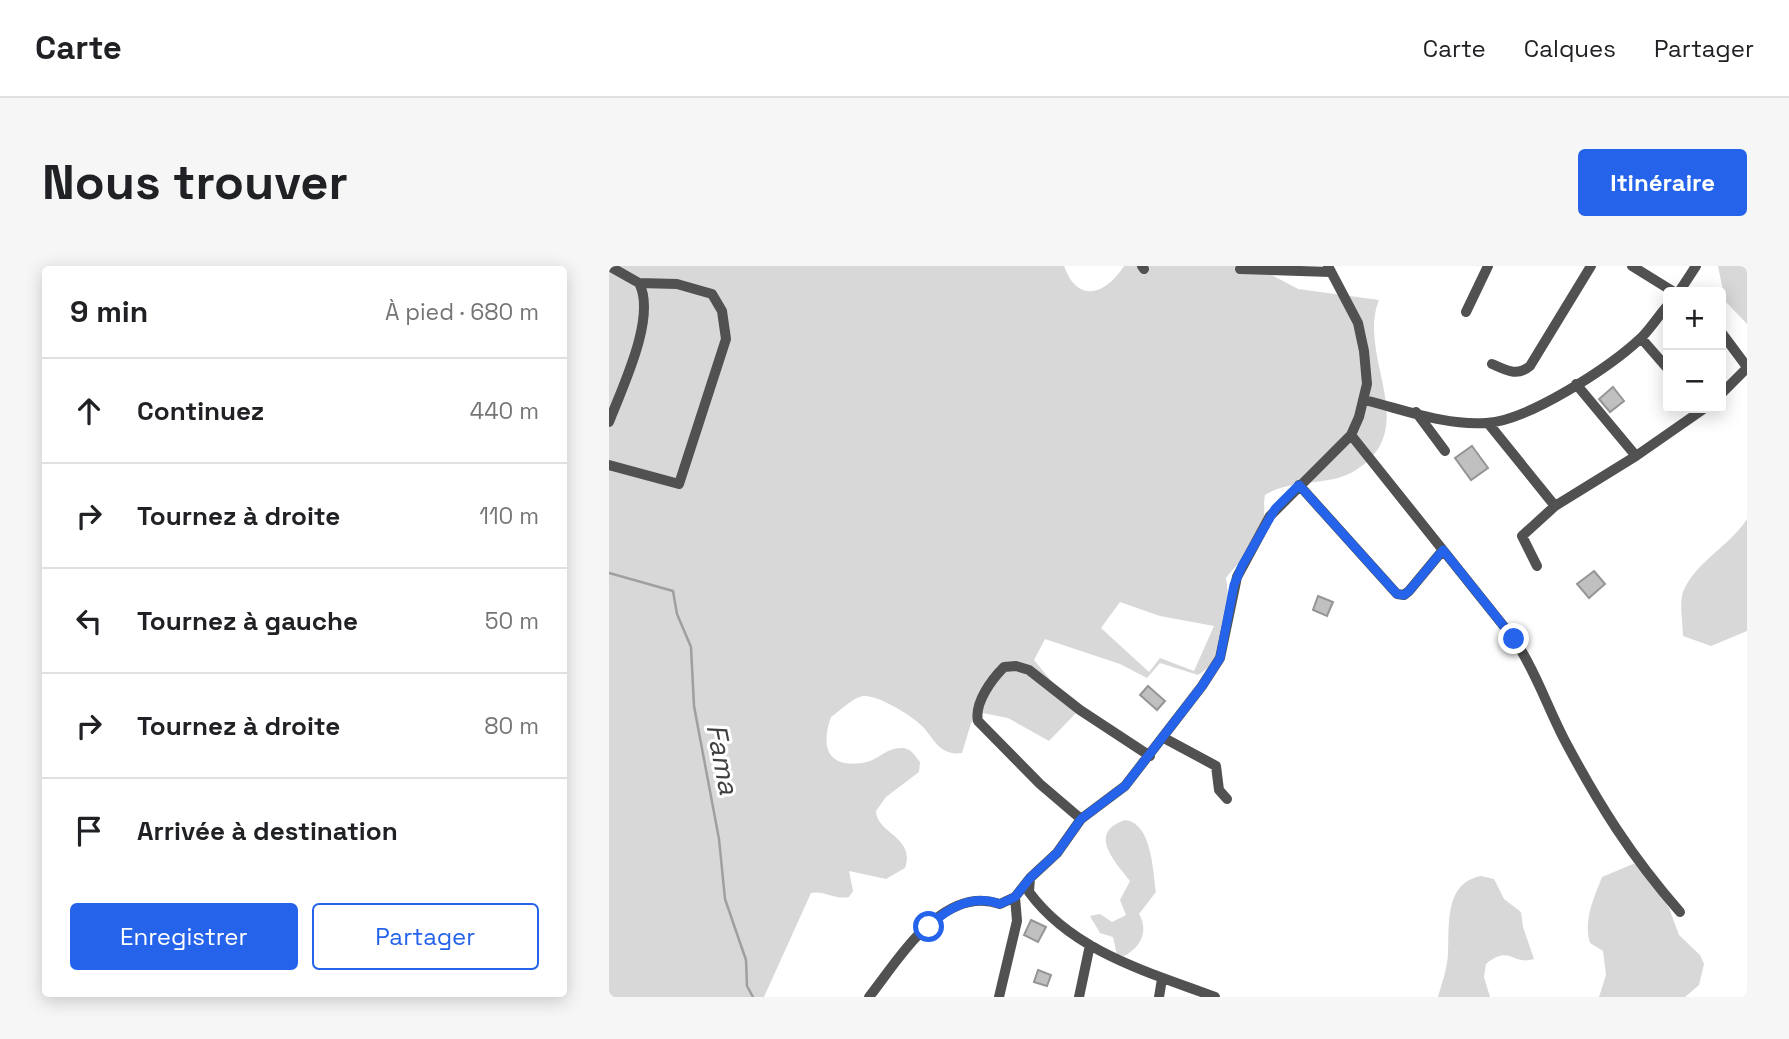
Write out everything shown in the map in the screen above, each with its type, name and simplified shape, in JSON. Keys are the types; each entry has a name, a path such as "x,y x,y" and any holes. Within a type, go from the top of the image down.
{"street":[{"path":"609,266 639,283 677,284 712,294 722,311 726,339 679,484 609,465"},
{"path":"1467,312 1488,266"},
{"path":"1492,364 1515,373 1522,373 1531,366 1591,266"},
{"path":"1632,266 1674,287"},
{"path":"1684,287 1696,266"},
{"path":"869,997 895,962 941,914 965,903 985,898 1000,904 1015,897 1030,878 1057,853 1081,819 1125,786 1164,738 1220,658 1234,585 1275,509 1350,435 1364,400 1367,384 1358,323 1329,269 1240,269"},
{"path":"609,422 635,354 642,322 643,290 639,283"},
{"path":"1364,400 1469,423 1488,423 1541,405 1576,384 1641,338 1663,311"},
{"path":"1641,338 1663,363"},
{"path":"1726,339 1747,368 1726,389"},
{"path":"1576,384 1636,456"},
{"path":"1416,412 1445,451"},
{"path":"1537,566 1522,537 1555,506 1636,456 1697,413"},
{"path":"1488,423 1555,506"},
{"path":"1350,435 1514,639 1528,661 1563,736 1620,839 1680,912"},
{"path":"1299,485 1397,594 1404,595 1409,591 1443,550"},
{"path":"1081,819 1061,798 1040,784 978,721 977,710 1004,667 1016,666 1029,670 1080,710 1150,756"},
{"path":"1164,738 1216,766 1219,790 1227,799"},
{"path":"1030,878 1029,892 1040,907 1090,945 1162,979 1215,997"},
{"path":"999,997 1017,921 1015,897"},
{"path":"1079,997 1090,945"},
{"path":"1159,997 1162,979"}],"shaded area":[{"path":"609,266 1064,266 1077,286 1084,291 1093,291 1109,283 1124,266 1255,266 1298,289 1379,300 1374,322 1375,344 1387,413 1385,434 1375,453 1345,476 1287,486 1265,495 1262,530 1226,578 1226,631 1217,656 1209,667 1198,675 1160,663 1147,678 1120,664 1045,639 1034,660 1077,712 1049,741 1008,718 983,713 971,723 962,753 944,750 919,723 886,702 869,696 855,699 831,717 827,745 834,758 850,764 862,763 903,748 911,751 920,762 919,772 886,797 876,811 882,825 905,849 905,868 886,879 849,871 853,891 849,897 811,893 764,997 609,997","holes":["1120,602 1160,616 1214,626 1194,671 1160,658 1149,672 1101,628"]},
{"path":"1718,266 1747,266 1747,324 1726,302 1726,287 1722,287"},
{"path":"1747,519 1747,631 1711,646 1683,636 1682,597 1689,581"},
{"path":"1125,820 1134,823 1146,839 1156,892 1139,914 1143,926 1142,938 1135,948 1124,956 1117,955 1113,937 1100,933 1090,916 1100,914 1112,922 1126,915 1120,900 1130,881 1112,857 1106,840 1107,832"},
{"path":"1633,864 1641,865 1669,908 1679,935 1700,955 1704,964 1699,985 1685,997 1599,997 1606,975 1603,951 1590,943 1590,909 1602,877"},
{"path":"1481,876 1494,879 1504,899 1521,912 1534,959 1520,960 1506,955 1494,958 1486,964 1484,977 1490,997 1438,997 1447,965 1449,919 1454,897 1460,887 1469,880"}],"building":[{"path":"1613,387 1624,401 1610,412 1599,399"},
{"path":"1472,446 1488,468 1471,480 1455,458"},
{"path":"1594,571 1605,584 1589,598 1577,584"},
{"path":"1318,596 1333,602 1327,616 1313,610"},
{"path":"1148,686 1165,701 1157,710 1140,695"},
{"path":"1031,920 1046,927 1038,942 1024,935"},
{"path":"1038,970 1051,975 1047,986 1034,982"}],"waterway":[{"name":"Fama","path":"609,573 673,591 677,614 691,647 694,706 719,839 725,899 746,960 747,986 753,997"}],"route":[{"path":"929,927 941,914 965,903 985,898 1000,904 1015,897 1030,878 1057,853 1081,819 1125,786 1202,686 1220,658 1234,585 1242,566 1261,537 1270,516 1299,485 1397,594 1404,595 1409,591 1443,550 1514,639"}]}
